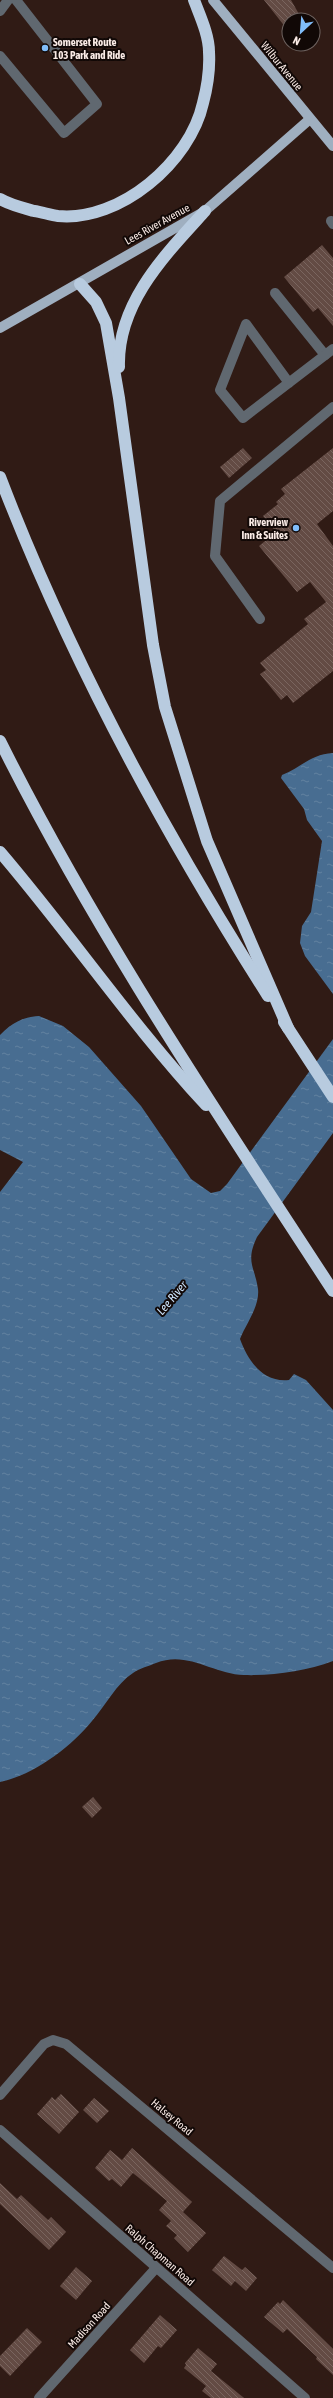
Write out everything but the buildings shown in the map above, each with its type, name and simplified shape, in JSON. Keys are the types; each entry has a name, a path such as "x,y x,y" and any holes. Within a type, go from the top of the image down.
{"highway":[{"path":"0,199 29,209 59,216 86,213 113,205 143,190 164,169 182,149 195,127 204,97 209,52 194,0"},
{"path":"119,398 118,354 131,310 150,274 205,211"},
{"path":"80,284 96,302 106,323 119,398 153,645 165,707 207,842 288,1028"},
{"path":"0,478 55,609 135,771 193,875 303,1052 333,1097"},
{"path":"0,741 41,821 100,925 229,1130 333,1291"},
{"path":"0,852 52,913 163,1057 229,1130"}],"main road":[{"name":"Wilbur Avenue","path":"213,0 333,146"},
{"name":"Lees River Avenue","path":"0,328 80,284 205,211 310,119"}],"street":[{"path":"0,11 8,0"},
{"path":"0,56 64,133 98,104 16,0"},
{"path":"275,293 329,352 289,383 243,418 220,390 246,324 289,383"},
{"path":"260,619 215,556 220,501 333,407"},
{"name":"Halsey Road","path":"0,2095 44,2044 53,2040 66,2044 333,2268"},
{"name":"Ralph Chapman Road","path":"0,2130 305,2398"},
{"name":"Madison Road","path":"39,2398 156,2268"}],"water":[{"path":"333,753 333,994 305,956 300,943 302,926 311,912 322,841 307,820 304,809 281,778 282,775 312,758"},
{"name":"Lee River","path":"39,1016 63,1026 89,1047 141,1106 191,1179 211,1193 220,1191 227,1184 333,1039 333,1133 257,1237 253,1246 251,1259 257,1281 257,1302 240,1339 247,1355 264,1374 280,1380 289,1380 294,1374 306,1380 333,1410 333,1661 301,1670 278,1674 255,1675 233,1674 178,1659 156,1663 133,1673 121,1683 97,1715 74,1741 63,1750 51,1759 26,1773 0,1782 0,1192 23,1162 0,1150 0,1035 18,1021"}],"place":[{"name":"Somerset Route 103 Park and Ride","path":"45,48"},
{"name":"Riverview Inn & Suites","path":"296,528"}]}
